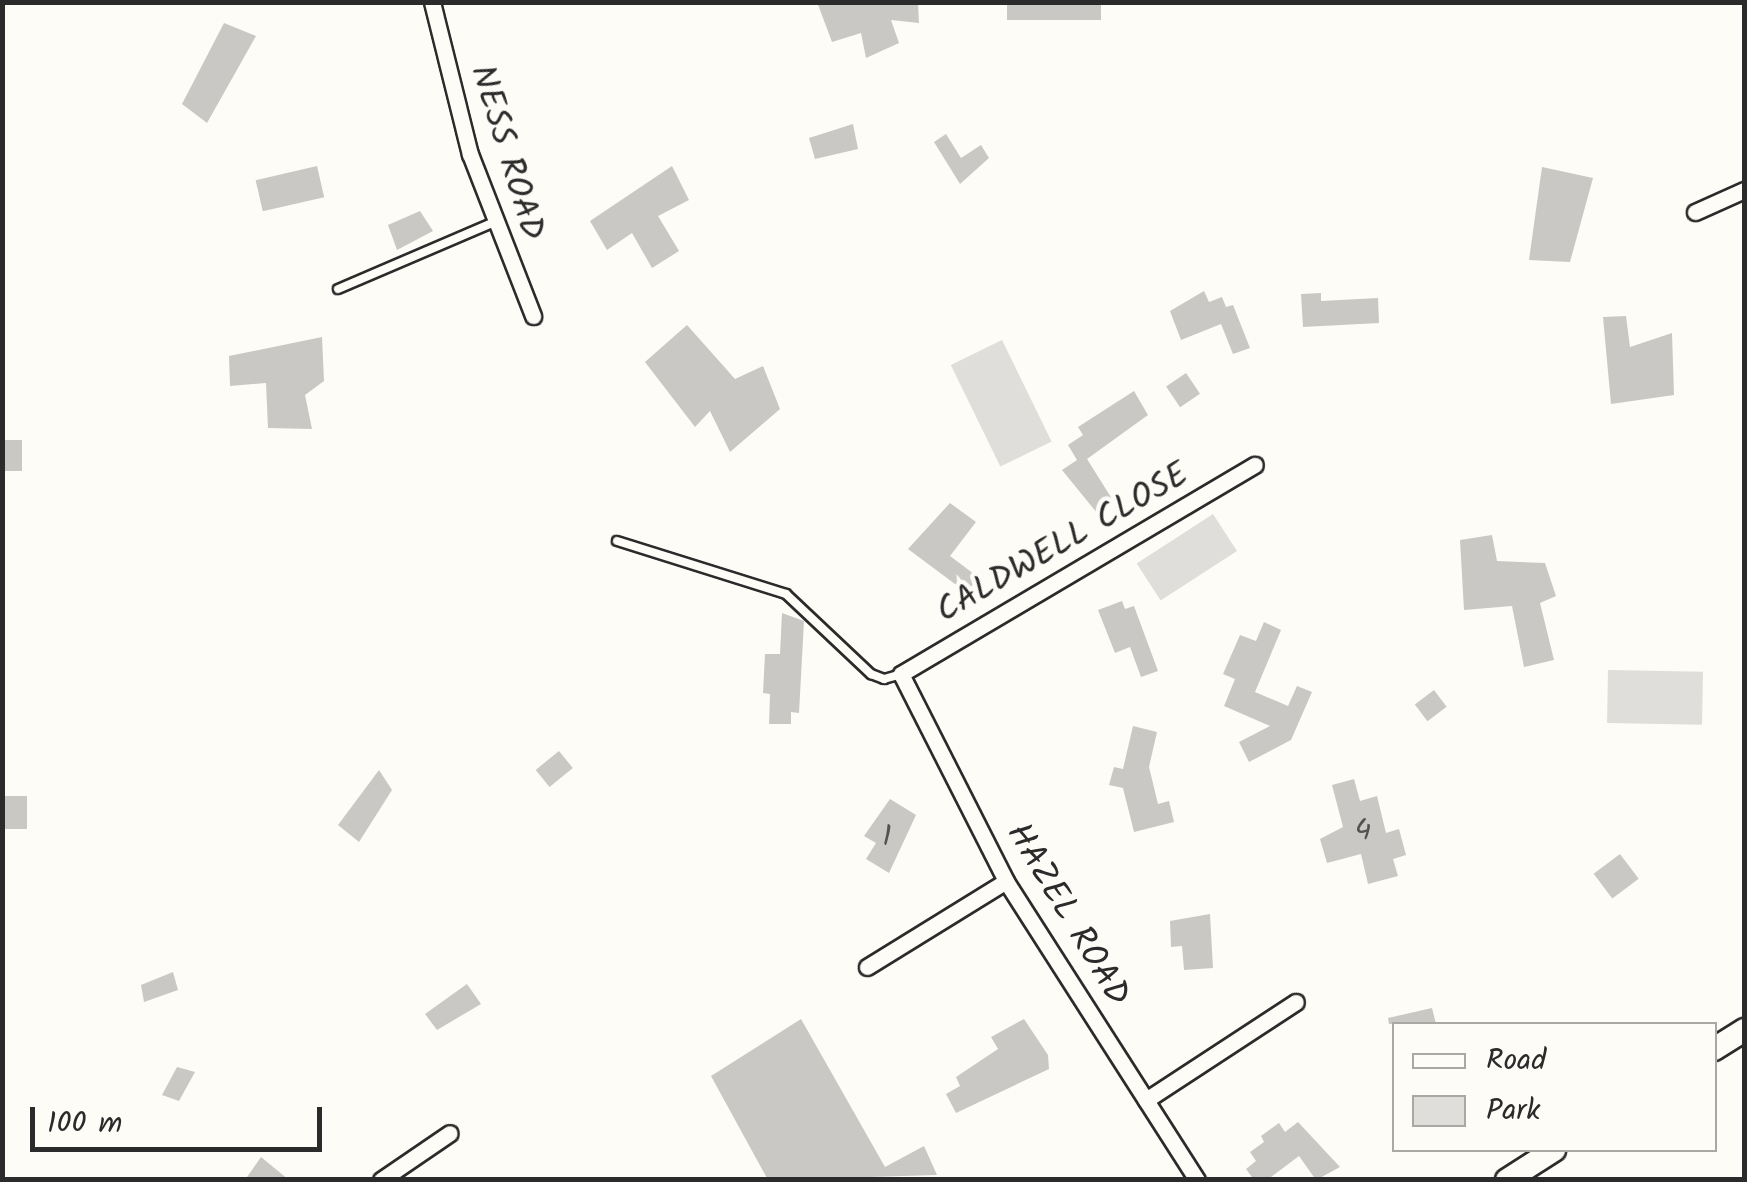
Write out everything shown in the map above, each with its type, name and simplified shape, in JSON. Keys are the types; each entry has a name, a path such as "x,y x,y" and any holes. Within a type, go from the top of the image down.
{"street":[{"name":"NESS ROAD","path":"432,2 494,222 532,316"},
{"path":"1696,212 1744,190"},
{"name":"CALDWELL CLOSE","path":"901,674 1255,465"},
{"name":"HAZEL ROAD","path":"901,674 1006,881 1196,1180"},
{"path":"867,968 1006,881"},
{"path":"1146,1100 1296,1002"},
{"path":"1717,1047 1744,1030"},
{"path":"381,1180 450,1134"},
{"path":"1507,1180 1551,1152"}],"lane":[{"path":"338,289 494,222"},
{"path":"617,541 786,594 872,674 884,679 901,674"}],"green space":[{"path":"1002,340 1052,442 1000,467 951,365"},
{"path":"1213,514 1237,551 1161,600 1137,564"},
{"path":"1608,670 1703,672 1702,725 1607,723"}],"building":[{"path":"817,2 918,2 919,23 891,20 899,43 866,58 861,33 832,42"},
{"path":"1007,2 1101,2 1101,20 1007,20"},
{"path":"224,23 256,36 207,123 182,104"},
{"path":"853,124 858,149 815,159 809,138"},
{"path":"946,134 961,158 981,145 989,158 960,184 934,142"},
{"path":"317,166 324,197 263,211 256,180"},
{"path":"672,166 689,200 658,216 679,251 652,268 632,233 607,250 590,221"},
{"path":"1542,167 1593,178 1570,262 1529,260"},
{"path":"420,211 433,231 397,250 388,225"},
{"path":"1204,291 1209,302 1222,297 1226,307 1233,305 1250,348 1233,354 1221,324 1181,340 1170,311"},
{"path":"1321,293 1321,301 1378,298 1379,323 1303,327 1301,294"},
{"path":"1626,316 1630,347 1672,333 1674,395 1611,404 1603,317"},
{"path":"687,325 735,379 763,366 780,409 730,452 710,411 695,427 645,362"},
{"path":"322,337 324,381 305,395 312,429 268,428 266,383 230,386 229,356"},
{"path":"1186,373 1200,394 1180,407 1166,386"},
{"path":"1134,391 1148,415 1087,459 1114,502 1097,513 1062,470 1077,460 1068,445 1083,435 1078,427"},
{"path":"2,440 22,440 22,471 2,471"},
{"path":"950,503 976,522 950,556 978,577 967,593 908,549"},
{"path":"1492,535 1497,561 1545,563 1556,596 1540,603 1554,660 1524,667 1512,606 1464,610 1460,540"},
{"path":"1122,601 1125,609 1134,606 1158,671 1141,677 1130,647 1115,653 1098,610"},
{"path":"782,613 804,621 799,713 791,712 791,724 769,724 770,694 763,693 765,654 780,654"},
{"path":"1264,622 1281,630 1255,692 1288,706 1297,686 1312,692 1291,740 1249,762 1239,742 1270,726 1224,706 1235,679 1223,674 1240,635 1256,641"},
{"path":"1434,690 1447,707 1427,721 1415,704"},
{"path":"1133,726 1157,732 1149,767 1158,804 1169,801 1174,822 1134,832 1123,788 1109,785 1114,767 1123,769"},
{"path":"559,751 573,768 550,787 536,770"},
{"path":"379,770 392,790 359,842 338,825"},
{"path":"1354,779 1360,801 1377,796 1386,833 1399,829 1406,855 1393,859 1398,876 1368,884 1361,854 1327,863 1320,839 1343,827 1332,785"},
{"path":"3,796 27,796 27,829 3,829"},
{"path":"890,799 916,815 889,873 866,859 876,843 864,836"},
{"path":"1620,854 1639,879 1612,899 1594,874"},
{"path":"1210,914 1213,968 1184,970 1182,946 1171,947 1170,921"},
{"path":"173,972 178,990 144,1002 141,985"},
{"path":"467,984 481,1004 437,1030 425,1014"},
{"path":"1432,1008 1436,1022 1389,1024 1388,1018"},
{"path":"801,1019 885,1167 924,1146 937,1175 768,1180 711,1076"},
{"path":"1024,1019 1048,1055 1049,1069 956,1113 946,1094 960,1086 956,1077 998,1049 991,1037"},
{"path":"177,1067 195,1072 179,1101 162,1095"},
{"path":"1298,1122 1340,1167 1316,1180 1299,1156 1267,1180 1254,1180 1246,1169 1256,1161 1250,1152 1264,1142 1261,1136 1279,1123 1285,1132"},
{"path":"261,1157 289,1180 245,1180"}]}
